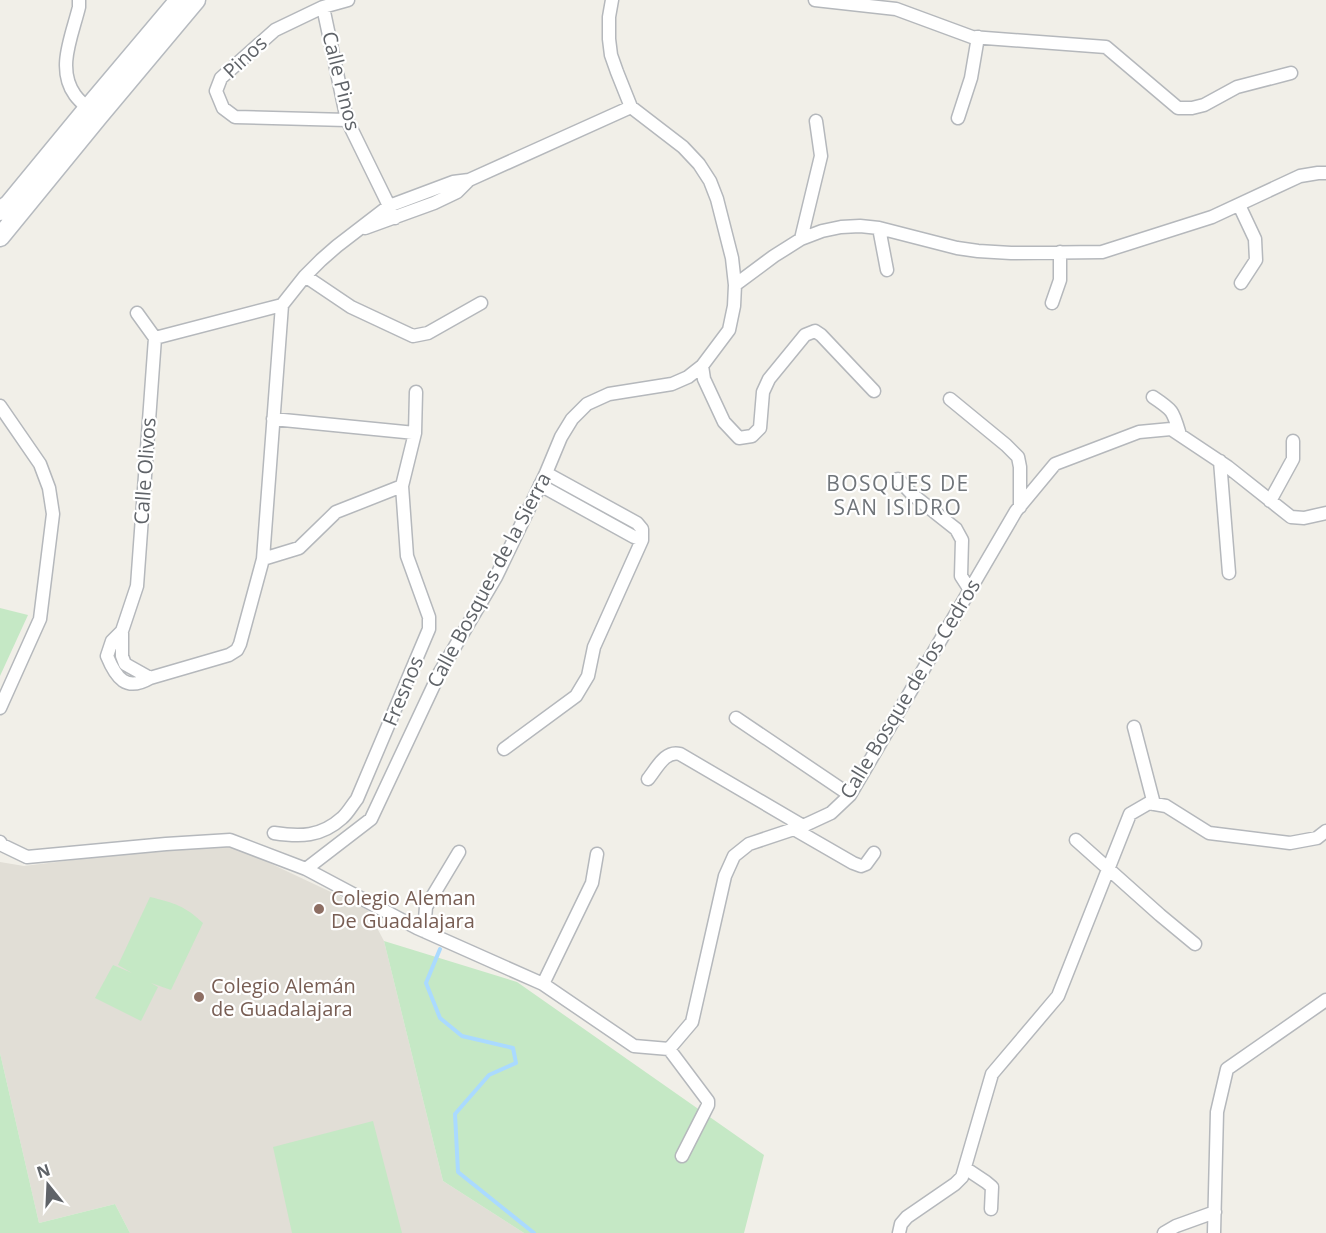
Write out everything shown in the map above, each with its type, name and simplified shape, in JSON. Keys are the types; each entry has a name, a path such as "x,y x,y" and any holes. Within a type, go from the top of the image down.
{"main road":[{"path":"0,237 179,0"},
{"path":"0,211 9,204 196,0"}],"street":[{"path":"79,0 65,61 65,72 68,84 76,96 93,112"},
{"name":"Pinos","path":"347,120 235,117 223,108 216,91 221,78 275,30 323,7 348,0"},
{"path":"402,486 336,512 299,548 262,559 282,305 305,276 337,246 389,206 453,182 469,180 631,107 611,55 609,17 612,0"},
{"path":"815,0 896,9 972,37 1106,47 1178,108 1204,105 1237,87 1291,73"},
{"name":"Calle Pinos","path":"323,7 347,120 395,218"},
{"path":"958,118 971,78 978,37"},
{"name":"Calle Bosques de la Sierra","path":"306,868 371,819 440,672 496,577 561,437 572,419 587,404 609,394 672,384 688,377 702,366 729,330 735,285 732,258 728,236 710,181 699,164 683,147 631,107"},
{"path":"801,239 821,156 816,121"},
{"path":"735,285 801,239 841,227 879,228 957,248 978,251 1102,252 1212,218 1300,176 1326,173"},
{"path":"355,232 425,207 457,192 469,180"},
{"path":"1239,205 1255,238 1256,260 1241,283"},
{"path":"879,228 887,270"},
{"path":"1052,303 1060,280 1060,252"},
{"path":"305,276 351,307 413,336 428,333 481,303"},
{"path":"137,313 155,338 282,305"},
{"path":"702,366 704,379 724,422 739,438 752,436 760,428 763,392 769,379 805,335 815,331 874,391"},
{"name":"Calle Olivos","path":"155,338 136,586 122,631 122,656 125,664 150,678 229,655 237,650 262,559"},
{"name":"Fresnos","path":"274,833 297,836 321,832 342,818 357,799 429,629 429,617 407,556 402,486 415,433 416,392"},
{"path":"1153,397 1169,407 1180,435"},
{"path":"950,399 1018,457 1020,507"},
{"path":"0,406 40,464 49,488 52,514 40,619 0,708"},
{"path":"273,419 415,433"},
{"name":"Calle Bosque de los Cedros","path":"669,1049 692,1022 725,876 734,856 749,844 831,813 850,795 1020,507 1055,464 1139,432 1171,429 1220,462 1291,517 1304,518 1326,513"},
{"path":"1270,501 1293,459 1293,441"},
{"path":"1220,462 1229,573"},
{"path":"504,748 576,696 588,676 594,647 642,540 642,529 637,523 546,473"},
{"path":"898,479 913,495 956,529 962,540 961,576 970,590"},
{"path":"540,485 642,540"},
{"path":"736,718 850,795"},
{"path":"1134,727 1154,804"},
{"path":"648,779 667,755 674,752 853,863 861,866 866,864 874,853"},
{"path":"899,1233 901,1224 907,1217 956,1184 962,1177 992,1074 1058,996 1130,814 1149,803 1166,806 1209,833 1290,843 1317,838 1326,831"},
{"path":"0,842 27,857 230,840 306,868 424,931 543,984 634,1046 669,1049 708,1101 682,1156"},
{"path":"1076,840 1195,944"},
{"path":"424,931 426,908 459,852"},
{"path":"543,984 592,883 597,854"},
{"path":"1214,1233 1216,1112 1227,1069 1326,1000"},
{"path":"965,1168 992,1188 991,1209"},
{"path":"1164,1233 1176,1226 1215,1212"}],"shaded area":[{"name":"Colegio Alemán de Guadalajara","path":"227,843 367,909 384,941 443,1181 524,1233 130,1233 115,1204 39,1223 0,1053 0,862 24,866"}],"green space":[{"path":"0,608 28,615 0,676"},
{"path":"150,897 179,906 203,923 171,990 151,983 158,987 141,1021 95,998 113,965 132,973 118,965"},
{"path":"384,941 517,982 764,1155 744,1233 524,1233 443,1181"},
{"path":"0,1053 39,1223 115,1204 130,1233 0,1233"},
{"path":"373,1121 402,1233 292,1233 273,1147"}],"waterway":[{"path":"440,949 426,983 440,1018 462,1036 513,1048 516,1063 489,1075 455,1114 458,1172 534,1233"}],"place":[{"name":"Colegio Aleman De Guadalajara","path":"319,909"},
{"name":"Colegio Alemán de Guadalajara","path":"199,997"}],"district":[{"name":"BOSQUES DE SAN ISIDRO","path":"898,496"}]}
